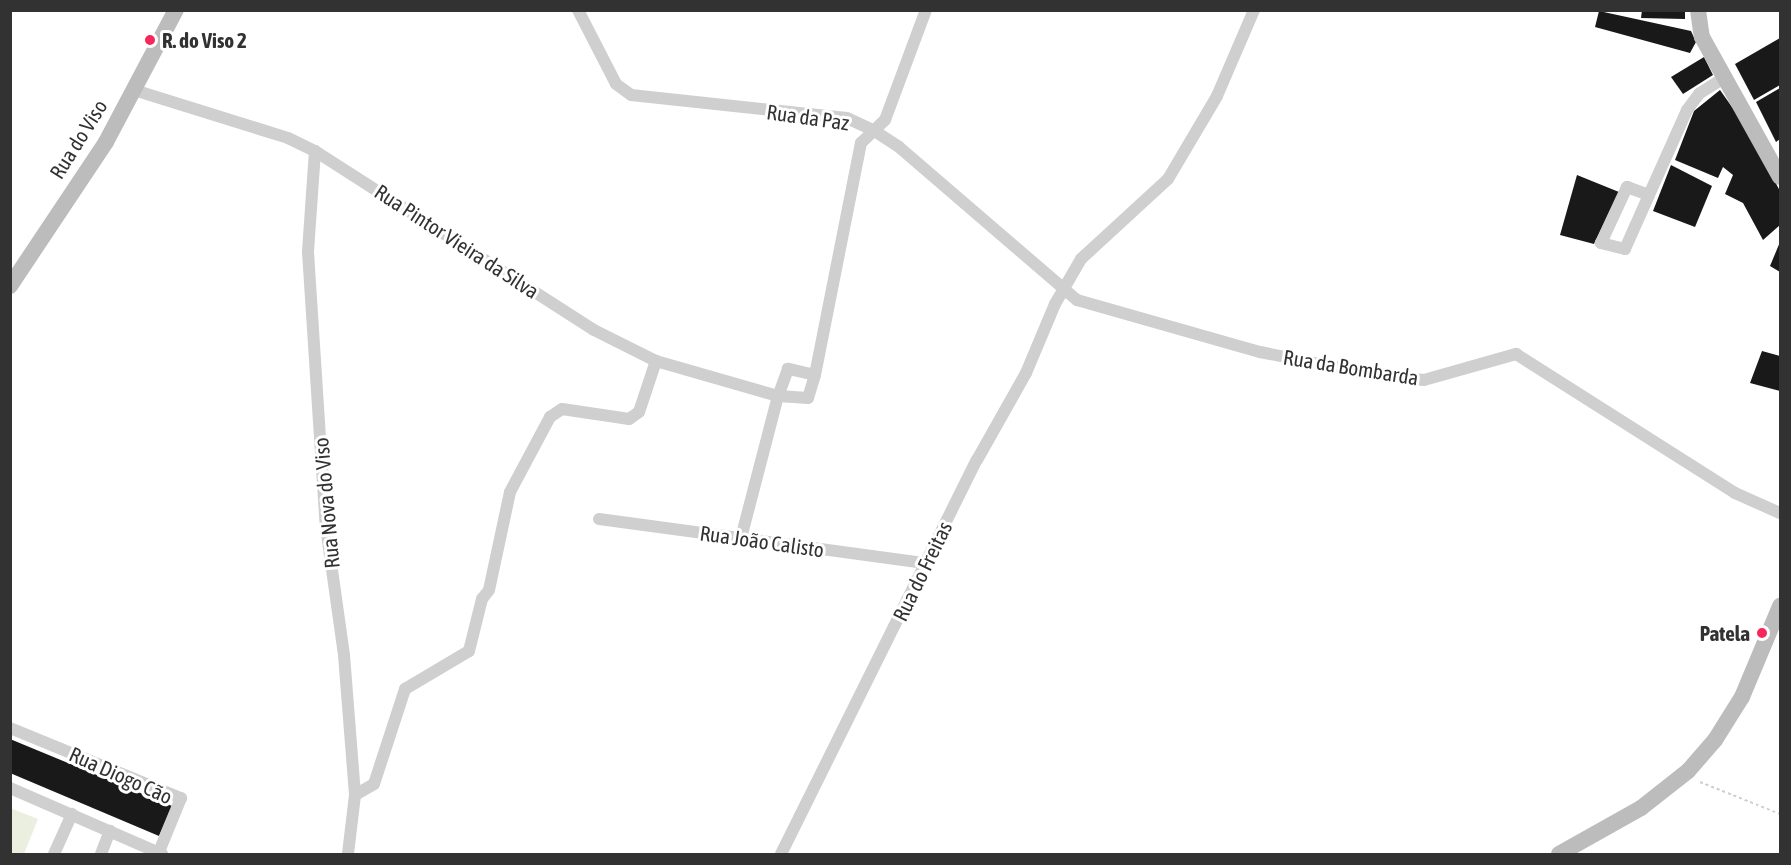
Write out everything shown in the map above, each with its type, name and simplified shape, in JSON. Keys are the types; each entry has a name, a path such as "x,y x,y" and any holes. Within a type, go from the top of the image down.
{"street":[{"name":"Rua do Viso","path":"10,286 106,142 176,10"},
{"name":"Rua da Paz","path":"578,10 616,84 631,95 847,118 873,130 899,147 1065,288"},
{"path":"741,538 778,396 788,369 815,375 861,143 885,120 926,10"},
{"path":"1698,10 1702,38 1780,177"},
{"name":"Rua do Freitas","path":"781,855 925,563 1026,373 1065,288 1081,259 1168,178 1217,96 1253,11"},
{"path":"1649,195 1627,187 1601,243 1625,249 1687,110 1701,93 1724,78"},
{"name":"Rua Pintor Vieira da Silva","path":"134,90 288,138 315,151 594,330 656,361 778,396 808,398 815,375"},
{"name":"Rua Nova do Viso","path":"315,151 308,252 326,527 344,655 355,795 348,855"},
{"name":"Rua da Bombarda","path":"1065,288 1077,300 1260,352 1370,374 1424,380 1516,354 1735,494 1780,513"},
{"path":"355,795 374,784 405,689 469,651 482,599 489,590 510,492 550,417 562,409 629,419 639,411 656,361"},
{"name":"Rua João Calisto","path":"599,519 925,563"},
{"path":"1559,855 1641,808 1682,774 1715,740 1742,697 1780,606"},
{"name":"Rua Diogo Cão","path":"10,728 181,798 159,854"},
{"path":"10,788 159,854"},
{"path":"54,855 72,814"},
{"path":"101,855 110,831"}],"path":[{"path":"1682,774 1780,814"}],"green space":[{"path":"10,808 38,819 24,854 11,854"}],"building":[{"path":"1642,10 1685,10 1685,19 1641,18"},
{"path":"1599,11 1691,31 1696,42 1690,53 1595,27"},
{"path":"1780,38 1780,85 1754,100 1735,64"},
{"path":"1704,57 1713,75 1683,94 1671,77"},
{"path":"1780,88 1780,139 1776,142 1756,102"},
{"path":"1720,90 1744,124 1780,191 1780,225 1763,240 1743,203 1725,194 1733,175 1723,167 1718,178 1675,160 1694,111"},
{"path":"1671,165 1712,186 1695,227 1653,211"},
{"path":"1577,175 1619,192 1594,244 1560,235"},
{"path":"1780,242 1780,272 1770,266"},
{"path":"1762,351 1780,356 1780,391 1750,383"},
{"path":"10,739 172,806 159,836 10,773"}],"place":[{"name":"R. do Viso 2","path":"150,40"},
{"name":"Patela","path":"1762,633"}]}
